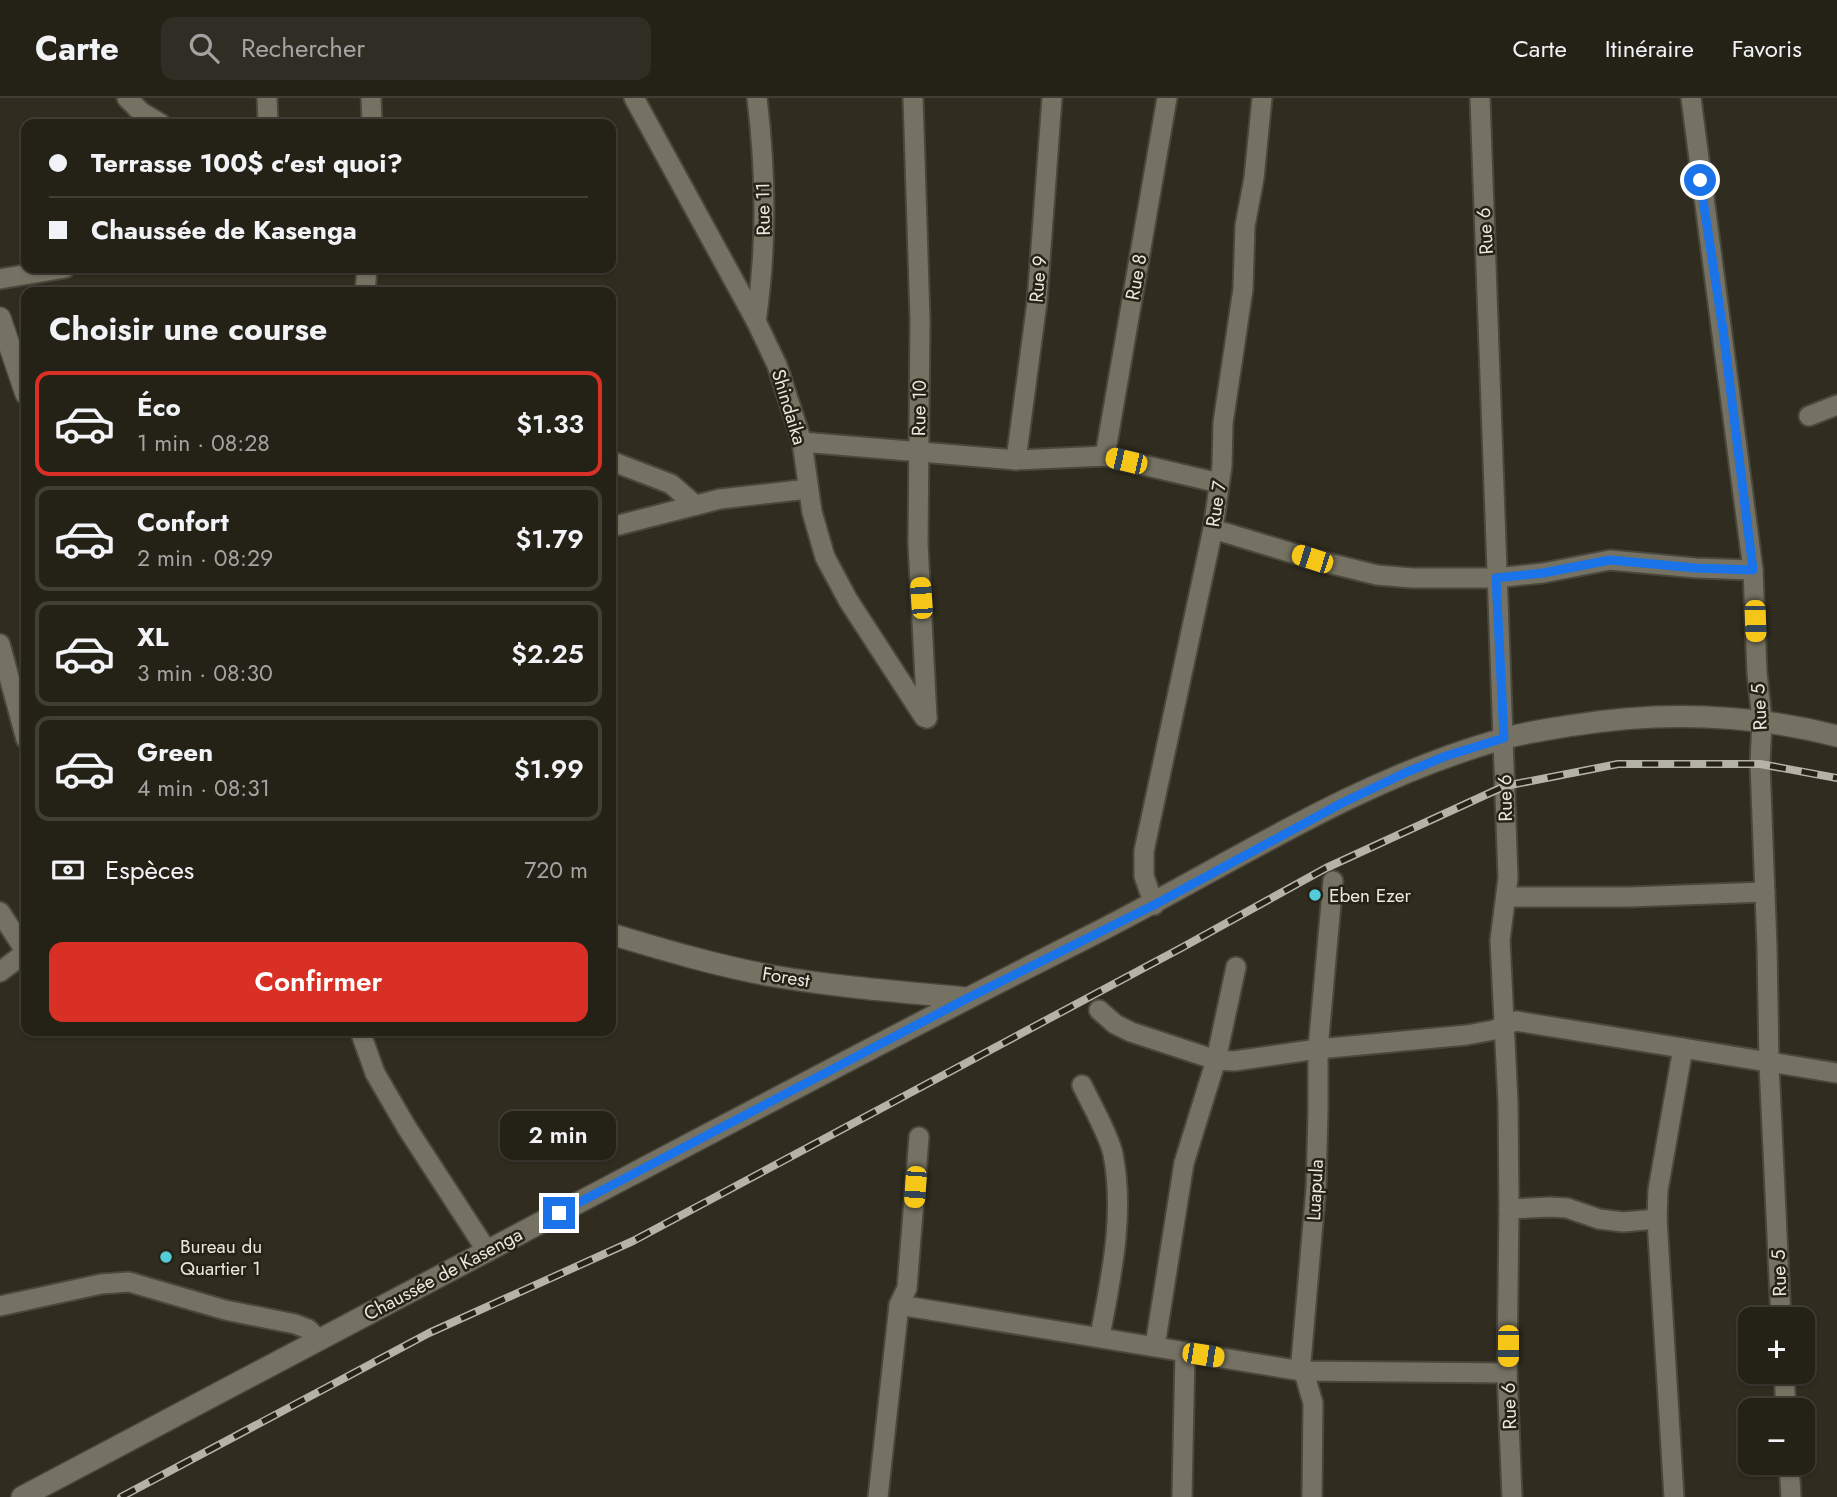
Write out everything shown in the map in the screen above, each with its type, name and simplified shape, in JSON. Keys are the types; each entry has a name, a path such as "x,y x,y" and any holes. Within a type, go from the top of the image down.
{"main road":[{"path":"0,318 21,379"},
{"name":"Chaussée de Kasenga","path":"22,1497 966,999 1154,905 1288,831 1407,772 1446,756 1504,738 1586,723 1646,717 1708,716 1762,720 1837,736"},
{"name":"Forest","path":"616,935 694,958 773,976 966,999"}],"street":[{"path":"127,98 153,119"},
{"path":"267,98 268,119"},
{"path":"372,98 372,119"},
{"name":"Shindaika","path":"634,98 756,321 777,366 802,442 807,489 825,557 848,600 927,718"},
{"name":"Rue 11","path":"756,321 764,244 757,98"},
{"name":"Rue 10","path":"913,98 920,319 919,575 927,718"},
{"name":"Rue 9","path":"1016,460 1037,302 1052,98"},
{"name":"Rue 8","path":"1105,456 1167,98"},
{"name":"Rue 7","path":"1154,905 1144,876 1144,851 1213,529 1223,423 1243,289 1245,226 1254,178 1262,98"},
{"name":"Rue 6","path":"1480,98 1508,878 1500,940 1509,1209 1507,1373 1512,1497"},
{"name":"Rue 5","path":"1690,98 1753,570 1757,673 1762,720 1760,764 1769,1064 1780,1307"},
{"path":"0,279 35,273"},
{"path":"1809,416 1837,405"},
{"path":"802,442 1016,460 1105,456 1219,483"},
{"path":"616,463 671,484 695,505"},
{"path":"616,526 720,499 807,489"},
{"path":"1213,529 1312,559 1377,575 1412,578 1496,578 1543,573 1610,560 1753,570"},
{"path":"0,644 21,721"},
{"name":"Luapula","path":"1312,1497 1313,1403 1302,1371 1315,1188 1318,1049 1333,881"},
{"path":"1506,897 1629,897 1765,892"},
{"path":"2,918 21,945"},
{"path":"0,972 21,956"},
{"path":"1155,1346 1184,1163 1216,1060 1236,967"},
{"path":"1099,1010 1115,1024 1131,1032 1216,1060 1247,1060 1318,1049 1467,1035 1486,1032 1516,1021 1837,1073"},
{"path":"362,1036 375,1073 407,1128 487,1251"},
{"path":"1674,1497 1657,1219 1658,1190 1683,1048"},
{"path":"1082,1084 1112,1151 1117,1188 1117,1233 1100,1336"},
{"path":"878,1497 899,1305 907,1288 919,1137"},
{"path":"1509,1209 1559,1207 1599,1219 1623,1222 1657,1219"},
{"path":"0,1306 101,1284 129,1282 225,1310 295,1324 308,1329 319,1340"},
{"path":"899,1305 1302,1371 1507,1373"},
{"path":"1182,1497 1185,1352"},
{"path":"1790,1475 1791,1497"}],"railway":[{"path":"121,1497 429,1333 633,1241 1326,868 1505,786 1618,764 1760,764 1837,778"}],"place":[{"name":"Eben Ezer","path":"1315,895"},
{"name":"Bureau du Quartier 1","path":"166,1257"}],"route":[{"path":"559,1213 966,999 1154,905 1342,803 1446,756 1504,738 1496,578 1543,573 1610,560 1753,570 1723,330 1700,180"}]}
